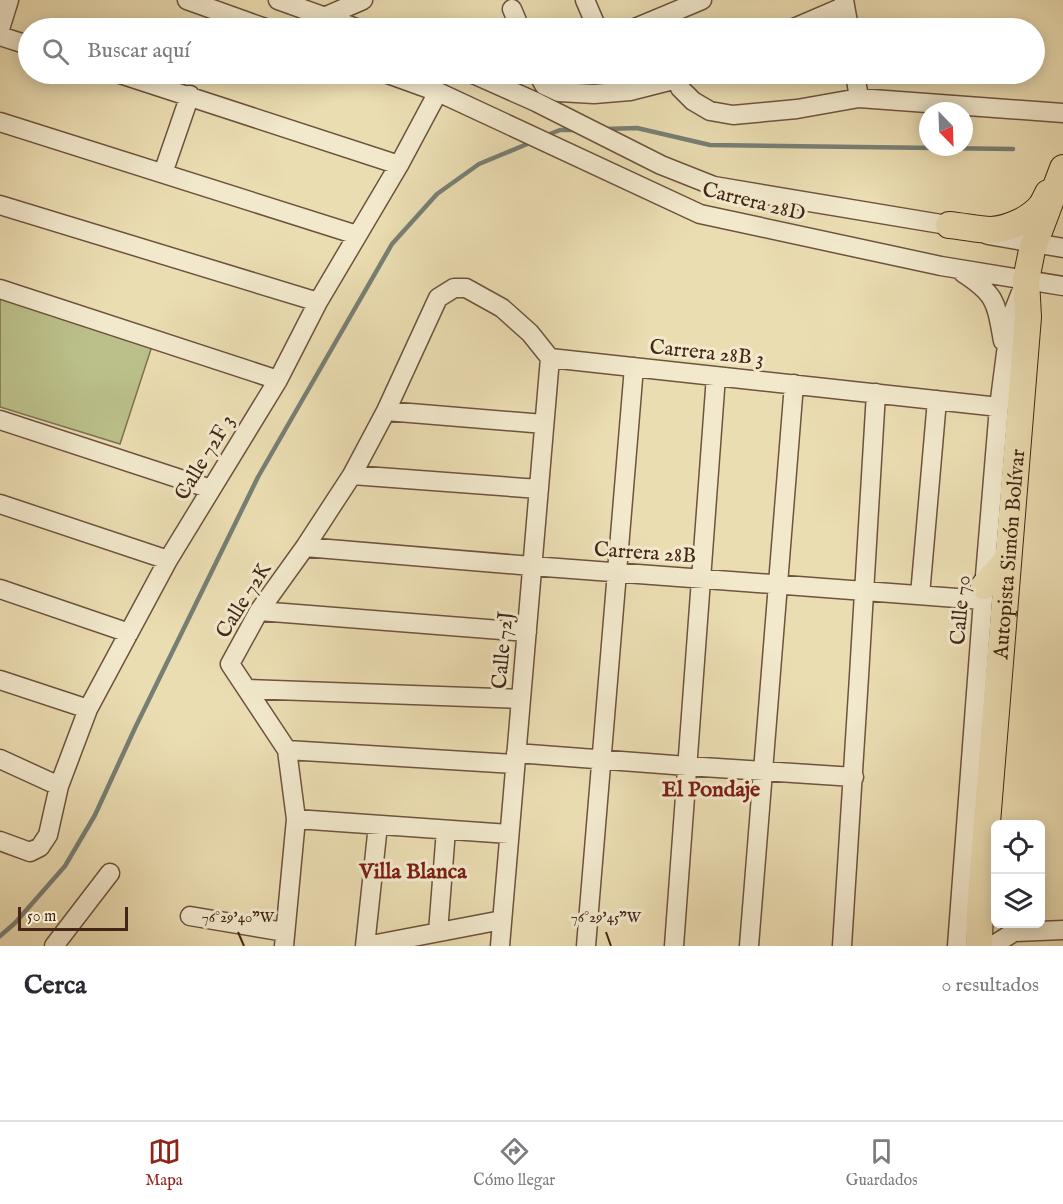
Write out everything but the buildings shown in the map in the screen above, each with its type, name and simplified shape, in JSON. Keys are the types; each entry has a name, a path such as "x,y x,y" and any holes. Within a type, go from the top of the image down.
{"highway":[{"path":"950,225 990,230 1024,219 1042,205 1063,168"},
{"name":"Autopista Simón Bolívar","path":"979,946 1007,560 1028,317 1026,280 1034,243 1063,168"},
{"path":"983,593 1007,560"}],"street":[{"path":"0,29 9,0"},
{"path":"187,0 237,18"},
{"path":"278,0 315,10 333,18"},
{"path":"315,10 363,0"},
{"path":"585,0 593,18"},
{"path":"671,18 702,0"},
{"path":"814,18 845,3 847,18"},
{"path":"512,9 516,18"},
{"path":"0,36 18,42"},
{"path":"152,84 399,165"},
{"name":"Carrera 28D","path":"416,84 491,116 700,214 941,266 1063,286"},
{"name":"Carrera 28D","path":"496,84 661,165 714,186 950,225 989,235 1063,248"},
{"path":"543,84 559,92 594,94 630,92 656,84"},
{"path":"682,84 680,88 693,101 710,111 733,115 797,109 859,98 1063,113"},
{"path":"857,84 859,98"},
{"name":"Calle 72F 3","path":"4,845 30,852 40,847 48,835 59,786 88,709 168,560 278,380 318,302 399,165 438,92"},
{"path":"163,173 190,96"},
{"path":"0,122 357,235"},
{"path":"0,205 318,302"},
{"path":"941,266 963,273 981,285 994,300 1006,353"},
{"name":"Calle 70","path":"957,946 999,407 1012,315 1026,280"},
{"name":"Calle 72K","path":"285,939 296,819 287,750 230,664 259,610 305,547 352,475 386,411 438,298 454,288 466,288 502,308 530,333 550,358"},
{"path":"0,289 278,380"},
{"name":"Carrera 28B 3","path":"550,358 999,407"},
{"name":"Calle 72J","path":"500,946 550,358"},
{"path":"586,946 634,367"},
{"path":"674,946 716,376"},
{"path":"749,946 794,384"},
{"path":"842,946 876,393"},
{"path":"920,595 937,400"},
{"path":"386,411 544,424"},
{"path":"0,420 212,489"},
{"path":"352,475 539,489"},
{"path":"0,504 168,560"},
{"name":"Carrera 28B","path":"305,547 920,595 983,593"},
{"path":"0,589 129,633"},
{"path":"259,610 527,632"},
{"path":"0,680 88,709"},
{"path":"247,689 521,699"},
{"path":"287,750 602,759 854,777"},
{"path":"0,759 59,786"},
{"path":"296,819 509,834"},
{"path":"378,825 366,946 502,920"},
{"path":"438,932 446,830"},
{"path":"54,946 110,873"},
{"path":"190,916 285,939"},
{"path":"992,946 1014,932 1063,930"}],"green space":[{"path":"0,297 152,346 120,444 0,407"}],"waterway":[{"path":"604,129 637,128 710,145 1013,149"},
{"path":"545,136 560,130 578,130"},
{"path":"0,936 15,923 65,866 95,815 258,477 392,244 437,194 479,164 532,142"}],"district":[{"name":"El Pondaje","path":"711,788"},
{"name":"Villa Blanca","path":"413,870"}]}
